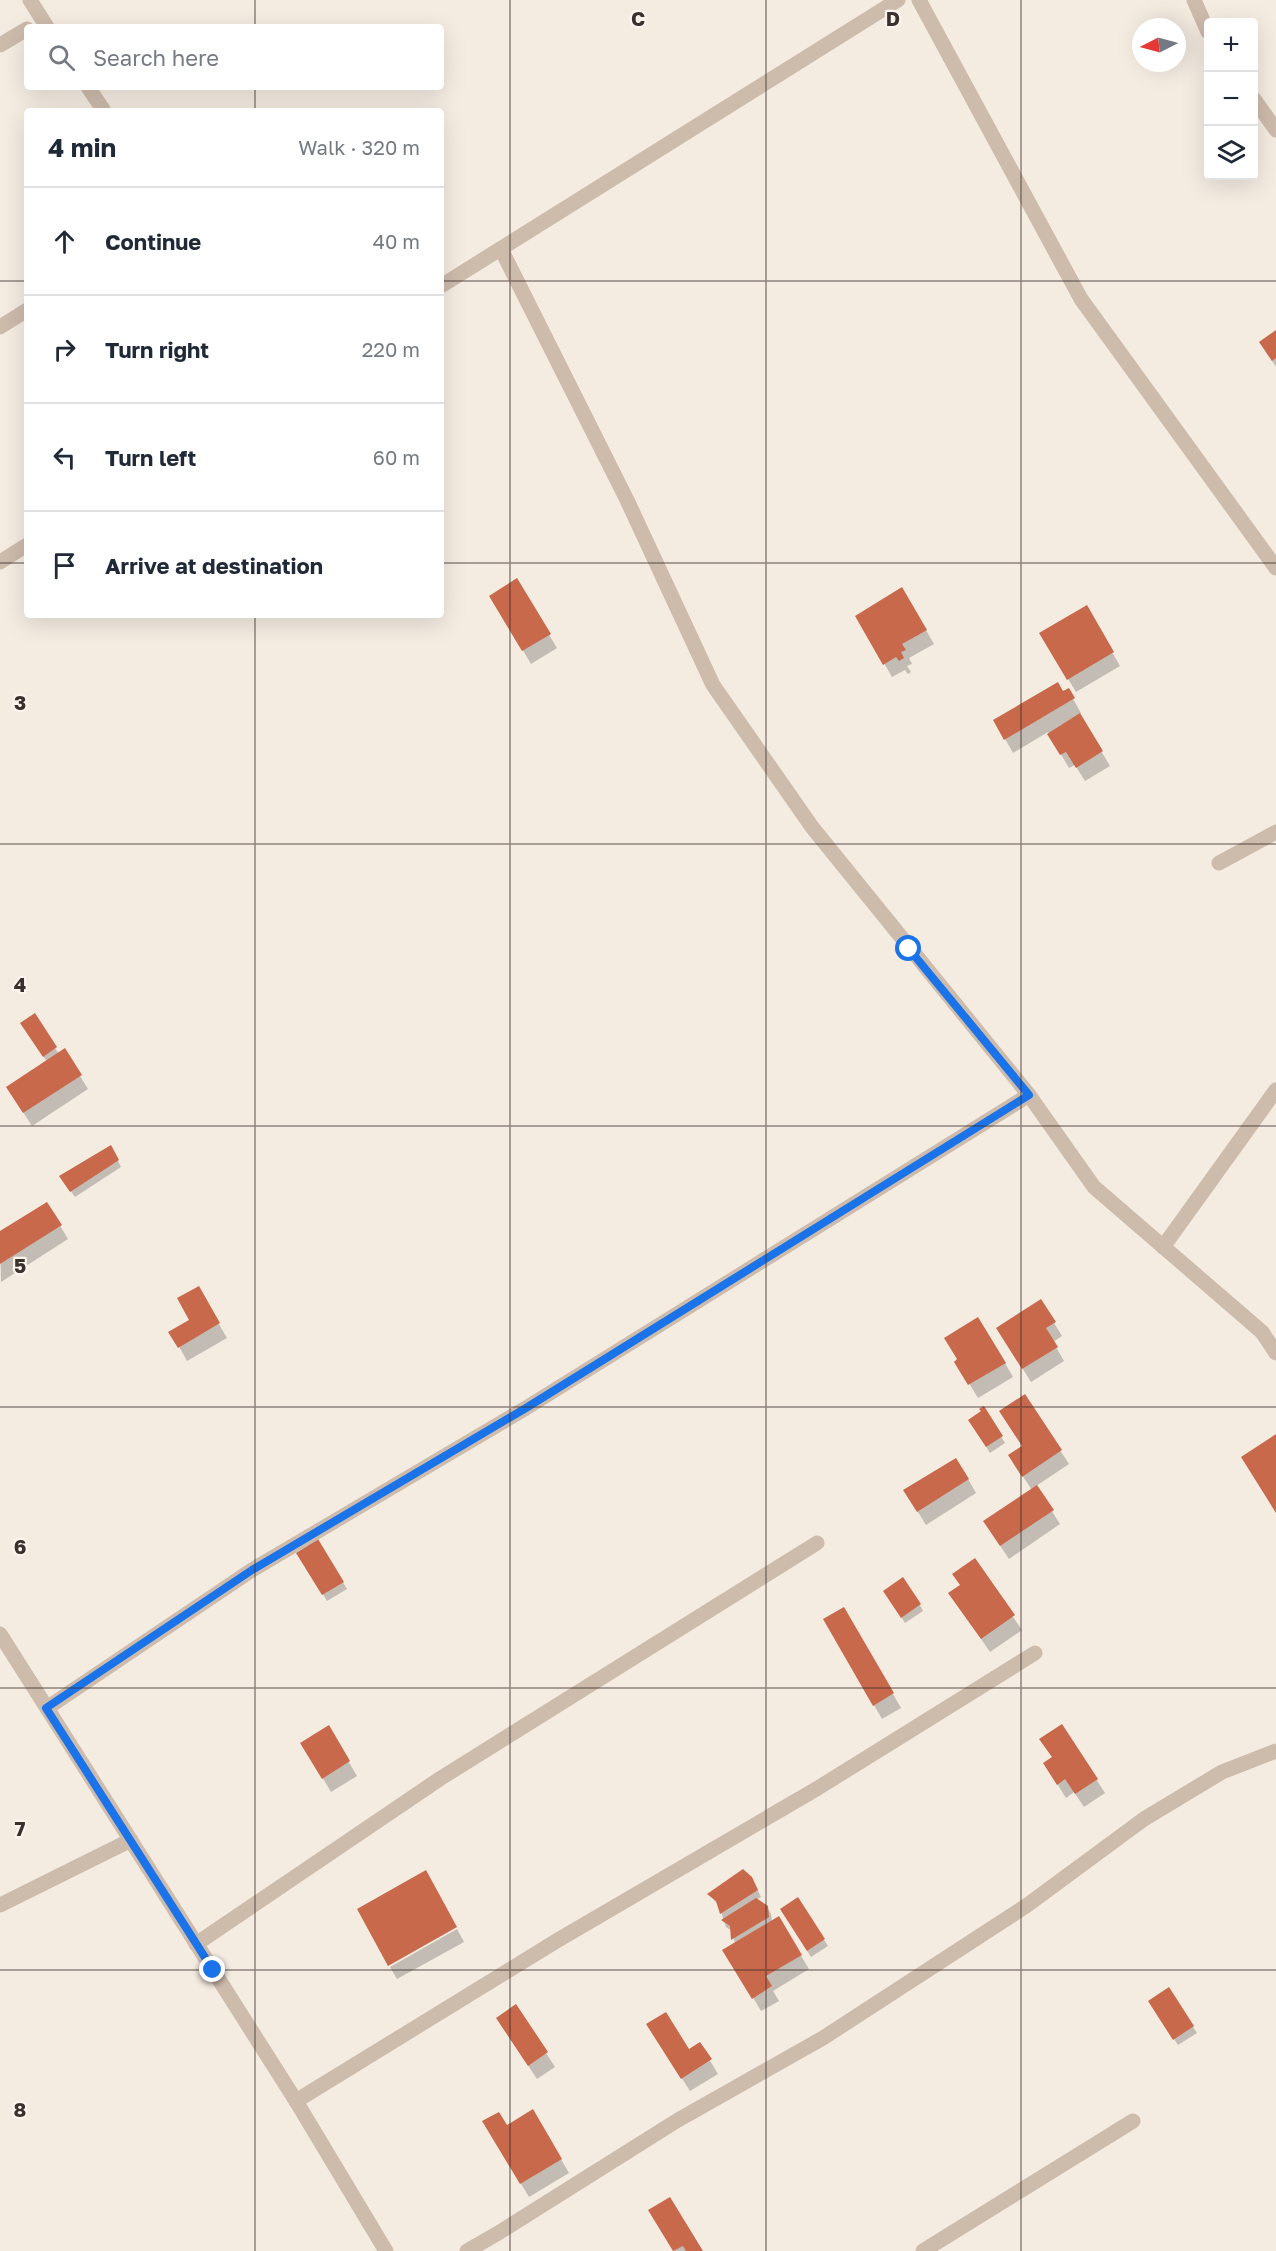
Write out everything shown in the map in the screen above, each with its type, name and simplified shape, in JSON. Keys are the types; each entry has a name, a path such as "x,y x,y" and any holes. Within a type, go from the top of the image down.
{"street":[{"path":"30,0 36,24"},
{"path":"444,284 898,0"},
{"path":"919,0 1081,299 1276,568"},
{"path":"1194,0 1204,21"},
{"path":"0,45 24,33"},
{"path":"90,90 102,108"},
{"path":"1258,105 1276,130"},
{"path":"501,249 627,500 714,685 812,827 1029,1095 1094,1187 1262,1332 1276,1353"},
{"path":"0,327 24,312"},
{"path":"0,561 24,547"},
{"path":"1220,863 1276,832"},
{"path":"1163,1247 1276,1090"},
{"path":"46,1708 252,1570 526,1408 1029,1095"},
{"path":"196,1944 441,1778 817,1543"},
{"path":"0,1634 296,2102 386,2251"},
{"path":"296,2102 558,1940 818,1788 1035,1653"},
{"path":"467,2251 678,2120 823,2038 1026,1906 1144,1819 1222,1772 1276,1751"},
{"path":"0,1905 131,1840"},
{"path":"923,2251 1133,2121"}],"building":[{"path":"1276,330 1276,358 1272,361 1259,342"},
{"path":"517,578 551,634 522,651 489,596"},
{"path":"902,587 927,630 902,644 906,650 901,652 904,658 899,661 896,657 883,665 855,616"},
{"path":"1087,605 1114,652 1067,680 1039,633"},
{"path":"1058,682 1063,691 1069,688 1075,698 1004,740 993,720"},
{"path":"1080,713 1103,751 1076,768 1066,752 1060,755 1047,734"},
{"path":"35,1013 57,1047 43,1057 20,1023"},
{"path":"65,1048 82,1075 23,1113 6,1087"},
{"path":"111,1145 119,1160 70,1192 59,1176"},
{"path":"47,1202 62,1225 0,1264 0,1231"},
{"path":"199,1286 220,1323 178,1348 168,1332 189,1320 177,1298"},
{"path":"1041,1299 1056,1322 1046,1328 1058,1347 1022,1369 996,1328"},
{"path":"978,1317 1006,1363 968,1385 954,1362 957,1359 944,1338"},
{"path":"1025,1394 1062,1450 1022,1477 1008,1455 1022,1446 999,1411"},
{"path":"984,1406 1003,1436 986,1447 968,1420"},
{"path":"1276,1434 1276,1513 1241,1457"},
{"path":"956,1458 969,1479 917,1512 903,1490"},
{"path":"1037,1485 1054,1510 1000,1546 983,1521"},
{"path":"318,1539 344,1582 322,1595 296,1553"},
{"path":"975,1558 1015,1615 981,1639 948,1593 960,1585 952,1574"},
{"path":"903,1577 921,1604 901,1618 883,1591"},
{"path":"844,1607 894,1693 873,1706 823,1619"},
{"path":"1062,1724 1098,1779 1075,1794 1065,1779 1057,1785 1043,1763 1052,1757 1039,1739"},
{"path":"329,1725 350,1761 322,1779 300,1743"},
{"path":"743,1869 752,1877 758,1890 720,1914 716,1901 707,1894"},
{"path":"426,1870 457,1927 388,1966 357,1909"},
{"path":"798,1897 825,1939 807,1951 780,1909"},
{"path":"756,1898 768,1906 769,1917 731,1940 730,1926 721,1920"},
{"path":"779,1916 802,1955 766,1976 772,1986 752,1999 722,1950"},
{"path":"1169,1987 1194,2026 1173,2040 1148,2001"},
{"path":"516,2004 548,2052 528,2066 496,2018"},
{"path":"666,2012 689,2049 700,2042 712,2059 681,2079 646,2024"},
{"path":"533,2109 562,2159 520,2184 482,2121 499,2112 507,2125"},
{"path":"670,2197 703,2251 686,2251 683,2246 673,2251 648,2210"}],"route":[{"path":"213,1970 46,1708 252,1570 526,1408 1029,1095 909,949"}]}
